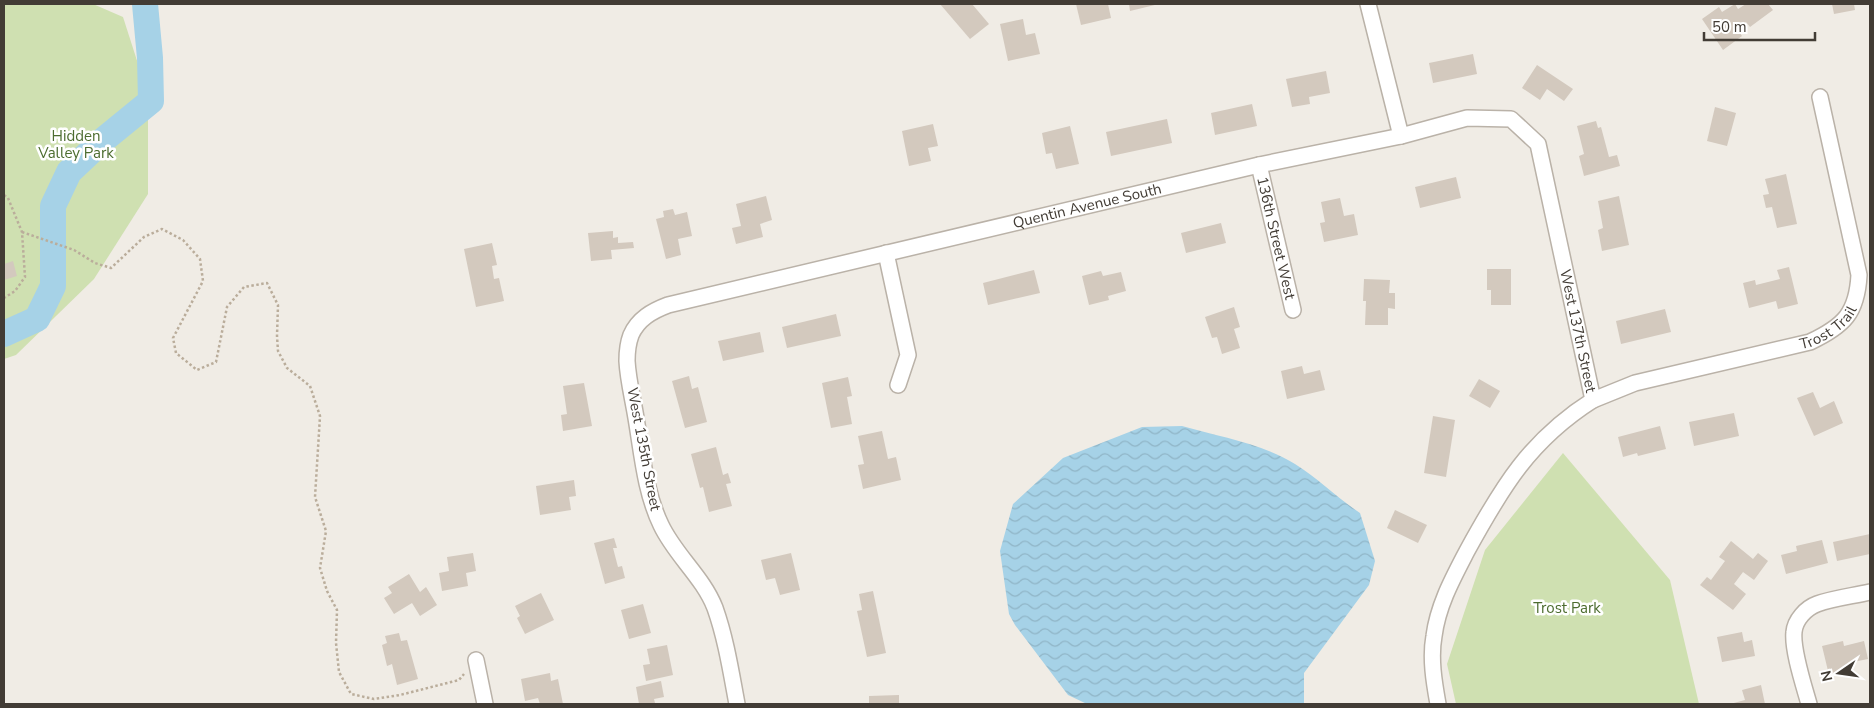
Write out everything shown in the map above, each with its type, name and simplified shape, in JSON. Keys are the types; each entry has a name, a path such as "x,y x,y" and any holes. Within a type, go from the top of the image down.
{"street":[{"path":"1368,4 1401,136"},
{"name":"Trost Trail","path":"1593,400 1635,383 1810,342 1827,334 1840,324 1852,309 1858,294 1859,275 1820,97"},
{"name":"Quentin Avenue South","path":"636,325 655,310 668,305 1259,165 1401,136 1467,118 1511,119 1538,144"},
{"name":"West 137th Street","path":"1438,704 1433,659 1434,636 1449,586 1486,516 1517,467 1542,440 1574,412 1593,400 1538,144"},
{"name":"136th Street West","path":"1259,165 1293,310"},
{"path":"886,253 908,355 898,385"},
{"name":"West 135th Street","path":"636,325 629,342 627,362 652,505 665,533 701,583 714,606 722,632 737,704"},
{"path":"1808,704 1795,646 1794,632 1798,620 1806,610 1817,604 1870,592"},
{"path":"476,660 485,704"}],"path":[{"path":"4,195 8,198 22,232 25,277 15,290 4,298"},
{"path":"22,232 74,250 95,263 111,268 144,237 162,228 183,240 200,259 203,281 173,338 176,354 197,370 216,362 227,307 244,287 267,283 278,305 276,336 278,351 287,368 310,386 320,416 315,498 326,531 320,568 327,591 337,610 336,643 339,672 351,694 374,699 400,695 459,680 476,660"}],"green space":[{"name":"Hidden Valley Park","path":"4,4 93,4 123,17 148,95 148,194 94,279 16,355 4,359"},
{"name":"Trost Park","path":"1563,453 1670,580 1699,704 1456,704 1447,664 1485,550"}],"water":[{"path":"1182,426 1240,441 1282,457 1295,464 1360,513 1375,561 1369,585 1304,673 1304,704 1087,704 1068,695 1015,625 1009,614 1000,551 1013,504 1063,458 1142,427"}],"building":[{"path":"940,4 972,4 989,24 970,39"},
{"path":"1076,4 1108,4 1111,18 1081,25"},
{"path":"1129,4 1159,4 1130,11"},
{"path":"1735,4 1738,9 1746,4 1768,4 1773,10 1750,27 1746,22 1737,29 1742,36 1723,50 1702,19 1719,7 1722,12"},
{"path":"1832,4 1854,4 1855,10 1834,14"},
{"path":"1023,19 1026,35 1035,33 1040,54 1008,61 1000,24"},
{"path":"1473,54 1477,74 1433,83 1429,63"},
{"path":"1537,65 1573,89 1564,101 1547,89 1540,100 1522,88"},
{"path":"1326,71 1330,93 1309,97 1310,104 1292,107 1286,79"},
{"path":"1252,104 1257,126 1215,135 1211,113"},
{"path":"1715,107 1736,113 1727,146 1707,141"},
{"path":"1167,119 1172,143 1111,156 1106,132"},
{"path":"1596,121 1598,128 1601,127 1609,157 1617,155 1620,166 1584,176 1579,156 1584,154 1577,126"},
{"path":"933,124 938,146 928,148 931,161 909,166 902,131"},
{"path":"1070,126 1079,164 1056,169 1052,153 1046,154 1042,133"},
{"path":"1786,174 1797,224 1777,228 1772,207 1766,208 1763,195 1769,194 1765,179"},
{"path":"1456,177 1461,198 1420,208 1415,187"},
{"path":"766,196 772,220 760,224 763,237 736,244 732,228 741,226 736,204"},
{"path":"1619,196 1629,245 1602,251 1598,230 1603,228 1598,201"},
{"path":"1340,198 1344,216 1354,214 1358,235 1324,242 1320,223 1325,222 1321,202"},
{"path":"673,209 675,215 687,212 692,236 678,239 681,255 666,259 656,219 664,217 663,211"},
{"path":"1221,223 1226,243 1186,253 1181,233"},
{"path":"613,231 613,238 618,237 618,243 633,242 634,248 611,250 612,259 591,261 588,233"},
{"path":"492,243 497,265 492,266 494,279 499,278 504,301 476,307 464,249"},
{"path":"13,261 17,276 4,280 4,264"},
{"path":"1789,267 1798,304 1778,309 1776,301 1749,308 1743,283 1755,280 1756,285 1780,279 1777,270"},
{"path":"1487,269 1511,269 1511,305 1491,305 1491,290 1487,290"},
{"path":"1034,270 1040,293 988,305 983,283"},
{"path":"1101,271 1103,276 1121,272 1126,291 1108,296 1109,300 1089,305 1082,276"},
{"path":"1364,279 1390,280 1389,293 1395,293 1395,309 1388,308 1388,325 1365,325 1366,301 1363,301"},
{"path":"1234,307 1240,327 1234,329 1240,348 1222,354 1217,337 1212,338 1205,317"},
{"path":"1665,309 1671,332 1621,344 1616,321"},
{"path":"836,314 841,336 787,348 782,327"},
{"path":"760,332 764,352 723,361 718,341"},
{"path":"1302,366 1304,374 1320,370 1325,390 1287,399 1281,371"},
{"path":"689,376 692,389 698,387 707,422 685,428 672,381"},
{"path":"848,377 852,396 847,397 852,424 831,428 822,383"},
{"path":"1479,379 1500,391 1490,408 1469,396"},
{"path":"584,383 592,426 563,431 561,415 567,414 563,386"},
{"path":"1813,392 1820,408 1834,401 1843,423 1814,436 1797,398"},
{"path":"1734,413 1739,436 1694,446 1689,422"},
{"path":"1433,416 1455,420 1446,477 1424,473"},
{"path":"1660,426 1666,449 1638,456 1637,453 1623,457 1618,437"},
{"path":"882,431 888,459 896,457 901,480 863,489 858,465 864,464 858,436"},
{"path":"716,447 723,475 728,473 731,483 726,484 732,506 709,512 703,487 700,488 691,454"},
{"path":"574,480 576,496 569,497 571,510 540,515 536,486"},
{"path":"1395,510 1427,525 1418,543 1387,528"},
{"path":"1870,534 1870,554 1837,561 1833,542"},
{"path":"614,538 617,548 613,548 618,567 622,566 625,578 605,584 594,543"},
{"path":"1822,540 1828,563 1786,574 1781,555 1797,551 1796,546"},
{"path":"1731,541 1753,559 1758,553 1768,561 1754,580 1743,572 1734,584 1746,594 1733,610 1700,585 1707,577 1711,580 1725,561 1719,557"},
{"path":"473,553 476,571 466,573 468,586 442,591 439,573 449,571 447,557"},
{"path":"791,553 800,590 780,595 775,578 766,580 761,560"},
{"path":"409,574 420,592 426,587 437,605 420,616 412,603 394,614 384,598 392,593 388,587"},
{"path":"873,591 886,653 867,657 857,611 862,610 859,594"},
{"path":"541,593 554,620 525,634 517,618 520,616 515,606"},
{"path":"643,604 651,633 629,639 621,610"},
{"path":"1742,632 1744,642 1752,640 1755,656 1722,662 1717,637"},
{"path":"399,633 401,641 407,640 418,679 397,685 392,664 387,666 382,645 387,643 385,636"},
{"path":"1843,641 1844,646 1864,641 1868,659 1848,663 1850,670 1829,675 1822,646"},
{"path":"667,645 673,675 646,681 643,665 650,664 647,649"},
{"path":"550,673 551,681 558,679 563,704 540,704 538,698 525,701 521,679"},
{"path":"661,681 664,697 654,699 655,703 639,704 636,687"},
{"path":"1761,685 1765,704 1730,704 1745,700 1742,690"},
{"path":"899,695 899,704 869,704 869,696"}],"waterway":[{"path":"4,334 37,319 53,286 53,206 69,172 102,141 151,101 150,58 145,4"}]}
